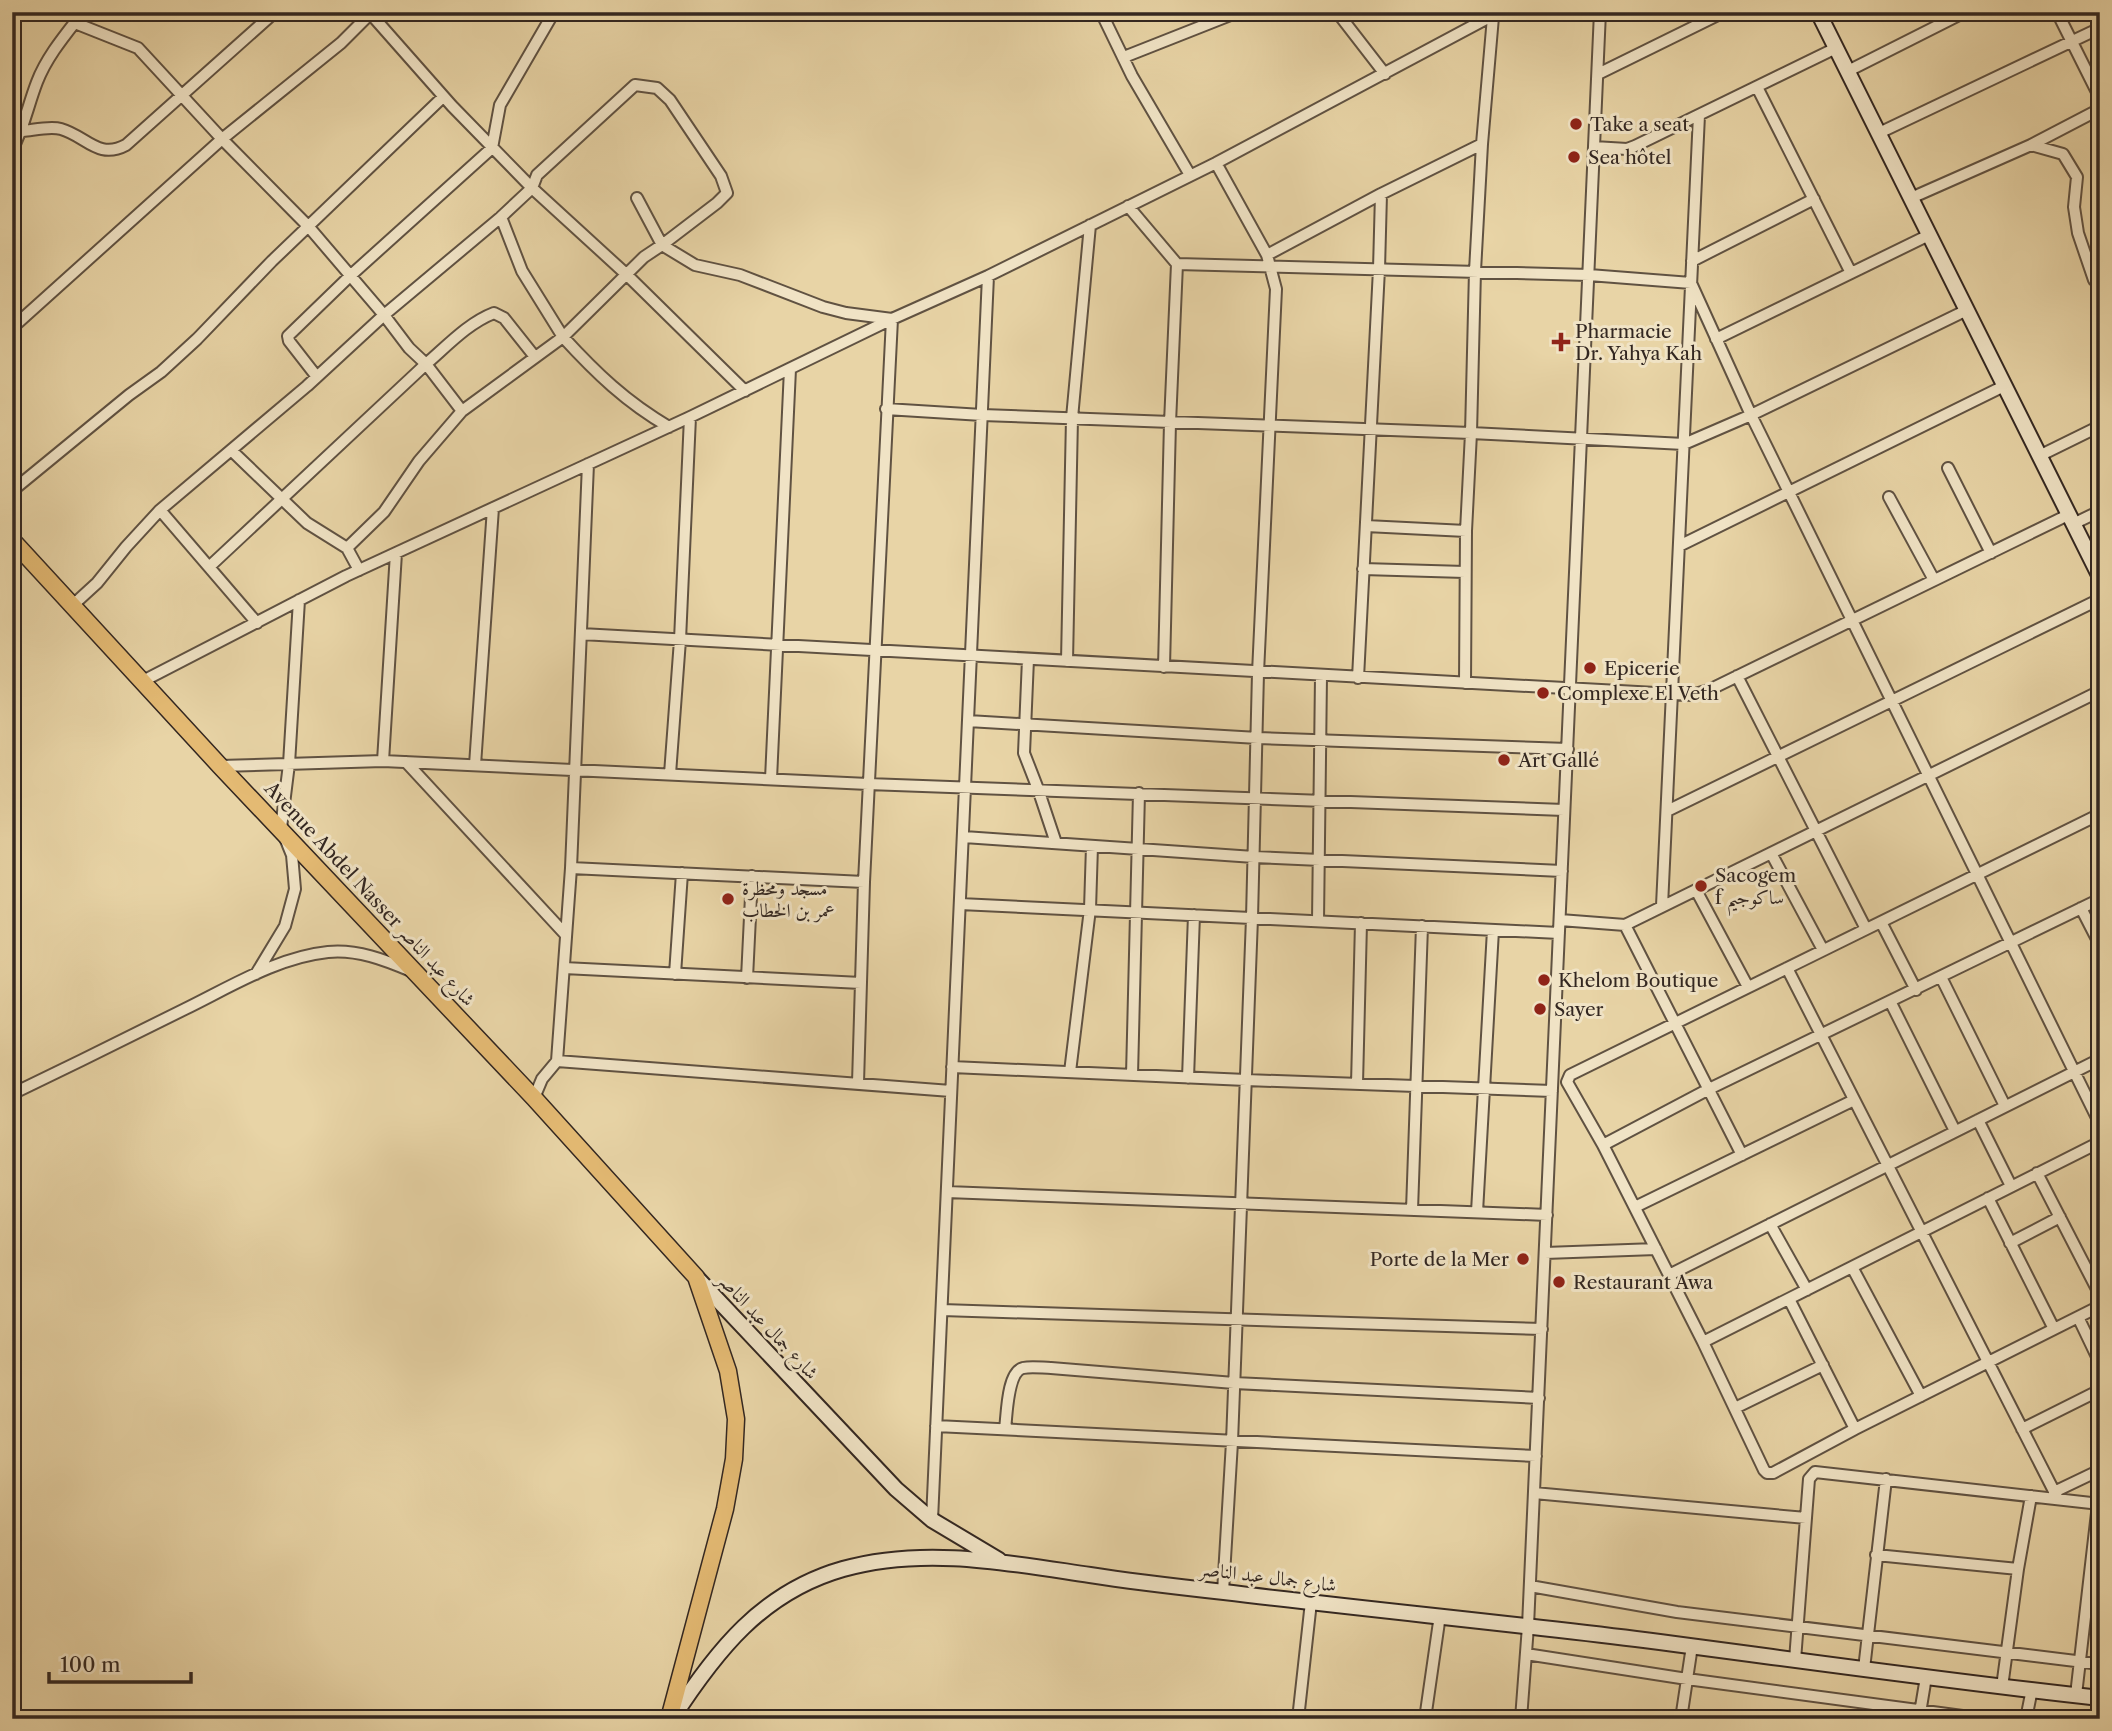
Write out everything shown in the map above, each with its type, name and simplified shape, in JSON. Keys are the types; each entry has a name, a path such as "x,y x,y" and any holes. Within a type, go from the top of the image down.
{"main road":[{"path":"1818,12 2100,577"},
{"name":"Avenue Abdel Nasser شارع عبد الناصر","path":"12,540 220,766 420,975 696,1277"},
{"path":"670,1719 724,1509 734,1459 736,1419 728,1371 696,1277"},
{"name":"شارع جمال عبد الناصر","path":"696,1277 877,1470 932,1520 1003,1562"},
{"name":"شارع جمال عبد الناصر","path":"670,1719 703,1671 733,1636 773,1603 823,1575 875,1561 939,1557 1003,1562 1223,1592 1440,1615 2100,1698"}],"street":[{"path":"12,150 23,131 37,80 57,46 83,12"},
{"path":"23,131 58,128 80,136 95,148 116,150 126,145 275,12"},
{"path":"317,377 288,336 350,276 492,148 500,105 554,12"},
{"path":"1101,12 1190,175"},
{"path":"1124,57 1238,12"},
{"path":"1336,12 1385,74"},
{"path":"1521,1719 1539,1398 1600,12"},
{"path":"1598,74 1724,12"},
{"path":"1847,71 1965,12"},
{"path":"2057,12 2100,98"},
{"path":"12,328 222,139 341,43 371,13 443,97 531,188 626,274 745,391"},
{"path":"143,681 359,570 988,276 1216,163 1496,15"},
{"path":"1465,683 1465,572 1475,271 1482,144 1496,15"},
{"path":"75,23 138,48 222,139 308,226 463,411"},
{"path":"1879,133 2100,27"},
{"path":"1594,147 1627,149 1635,146 1836,48"},
{"path":"73,605 97,583 160,510 232,451 384,315 501,217 531,188 537,175 635,85 657,88 670,100 722,176 727,193 626,274 563,337 463,411 419,461 384,512 348,548"},
{"path":"1757,87 1851,273"},
{"path":"12,491 197,340 308,226 443,97"},
{"path":"1911,198 2031,145 2100,109"},
{"path":"1662,906 1699,116"},
{"path":"1269,260 1381,194 1482,144"},
{"path":"2031,145 2063,154 2077,177 2074,207 2078,233 2094,280"},
{"path":"1216,163 1269,260 1276,289 1258,673 1258,738 1237,1320 1223,1592"},
{"path":"1358,678 1380,269 1381,194"},
{"path":"637,198 662,245 695,265 740,275 823,307 892,319"},
{"path":"1692,261 1814,199"},
{"path":"1128,206 1177,264 1164,667"},
{"path":"501,217 522,271 563,337 600,377 628,401 669,427"},
{"path":"1067,661 1072,418 1090,225"},
{"path":"1716,339 1929,235"},
{"path":"1177,264 1269,260 1380,269 1589,275 1692,284"},
{"path":"932,1520 988,276"},
{"path":"1692,284 1751,415 2100,1124"},
{"path":"886,409 1684,444 1751,415 1967,310"},
{"path":"209,567 426,364 483,317 494,313 503,318 535,357"},
{"path":"858,1083 874,650 892,319"},
{"path":"771,779 790,369"},
{"path":"1679,546 2004,386"},
{"path":"670,775 680,640 690,417"},
{"path":"2039,456 2100,426"},
{"path":"232,451 307,523 348,548 359,570"},
{"path":"534,1098 542,1079 557,1061 571,867 588,464"},
{"path":"1948,468 1991,553"},
{"path":"1889,497 1934,580"},
{"path":"475,765 493,508"},
{"path":"160,510 257,623"},
{"path":"581,634 1692,695 1737,676 1991,553 2071,519 2100,511"},
{"path":"1366,526 1466,531"},
{"path":"383,761 396,553"},
{"path":"1363,569 1465,572"},
{"path":"1667,811 2100,599"},
{"path":"256,974 285,926 295,889 292,855 281,828 289,764 299,600"},
{"path":"1028,659 1024,753 1056,844"},
{"path":"1318,921 1321,676"},
{"path":"1737,676 1866,929"},
{"path":"1560,920 1625,925 2100,691"},
{"path":"968,721 1258,738 1568,749"},
{"path":"220,766 383,761 869,784 1564,810"},
{"path":"405,762 566,935"},
{"path":"1132,1075 1139,793"},
{"path":"2098,818 1977,874 1567,1077 1569,1086 1603,1144 1703,1342 1763,1470 1767,1473 1773,1474 1855,1429 2100,1307"},
{"path":"964,837 1254,857 1562,871"},
{"path":"1070,1072 1090,909 1092,846"},
{"path":"1771,853 1823,950"},
{"path":"571,867 864,882"},
{"path":"675,974 682,873"},
{"path":"747,978 752,876"},
{"path":"1696,890 1748,987"},
{"path":"1603,1144 1709,1089 2100,899"},
{"path":"960,904 1559,933"},
{"path":"2081,908 2100,945"},
{"path":"1188,1078 1194,915"},
{"path":"1881,922 1916,990"},
{"path":"1357,1084 1361,923"},
{"path":"1625,925 1742,1155"},
{"path":"1412,1210 1422,926"},
{"path":"1477,1212 1493,930"},
{"path":"12,1094 256,974 305,956 329,952 369,956 420,975"},
{"path":"564,968 861,983"},
{"path":"1787,968 2056,1495"},
{"path":"1941,977 2005,1106"},
{"path":"1889,1001 1955,1131"},
{"path":"1669,1275 2100,1059"},
{"path":"557,1061 951,1091"},
{"path":"953,1067 1552,1091"},
{"path":"1635,1207 1854,1100"},
{"path":"1978,1120 2011,1186"},
{"path":"1703,1342 2100,1142"},
{"path":"2037,1173 2100,1295"},
{"path":"947,1192 1547,1215"},
{"path":"1988,1198 2054,1329"},
{"path":"2010,1242 2060,1217"},
{"path":"1770,1224 1807,1290"},
{"path":"1545,1253 1656,1249"},
{"path":"1852,1267 1921,1396"},
{"path":"1789,1299 1855,1429"},
{"path":"942,1310 1542,1329"},
{"path":"2078,1317 2100,1363"},
{"path":"1735,1408 1823,1365"},
{"path":"1005,1429 1012,1378 1023,1368 1234,1383 1539,1398"},
{"path":"2022,1429 2100,1391"},
{"path":"936,1426 1536,1456"},
{"path":"2056,1495 2100,1469"},
{"path":"1795,1660 1809,1479 1815,1472 2031,1496 2056,1495 2099,1504 2094,1579 2076,1695"},
{"path":"1864,1669 1886,1479"},
{"path":"1534,1493 1806,1518"},
{"path":"2003,1686 2018,1569 2031,1496"},
{"path":"1876,1555 2018,1569"},
{"path":"1530,1586 1678,1612 2100,1664"},
{"path":"1298,1719 1311,1602"},
{"path":"1425,1719 1440,1615"},
{"path":"1681,1719 1692,1646"},
{"path":"1526,1654 1919,1714 1985,1719"},
{"path":"1919,1714 1926,1677"},
{"path":"2026,1719 2032,1689"}],"place":[{"name":"Take a seat","path":"1576,124"},
{"name":"Sea hôtel","path":"1574,157"},
{"name":"Pharmacie Dr. Yahya Kah","path":"1561,342"},
{"name":"Epicerie","path":"1590,668"},
{"name":"Complexe El Veth","path":"1543,693"},
{"name":"Art Gallé","path":"1504,760"},
{"name":"Sacogem f ساكوجيم","path":"1701,886"},
{"name":"مسجد ومحظرة عمر بن الخطاب","path":"728,899"},
{"name":"Khelom Boutique","path":"1544,980"},
{"name":"Sayer","path":"1540,1009"},
{"name":"Porte de la Mer","path":"1523,1259"},
{"name":"Restaurant Awa","path":"1559,1282"}]}
